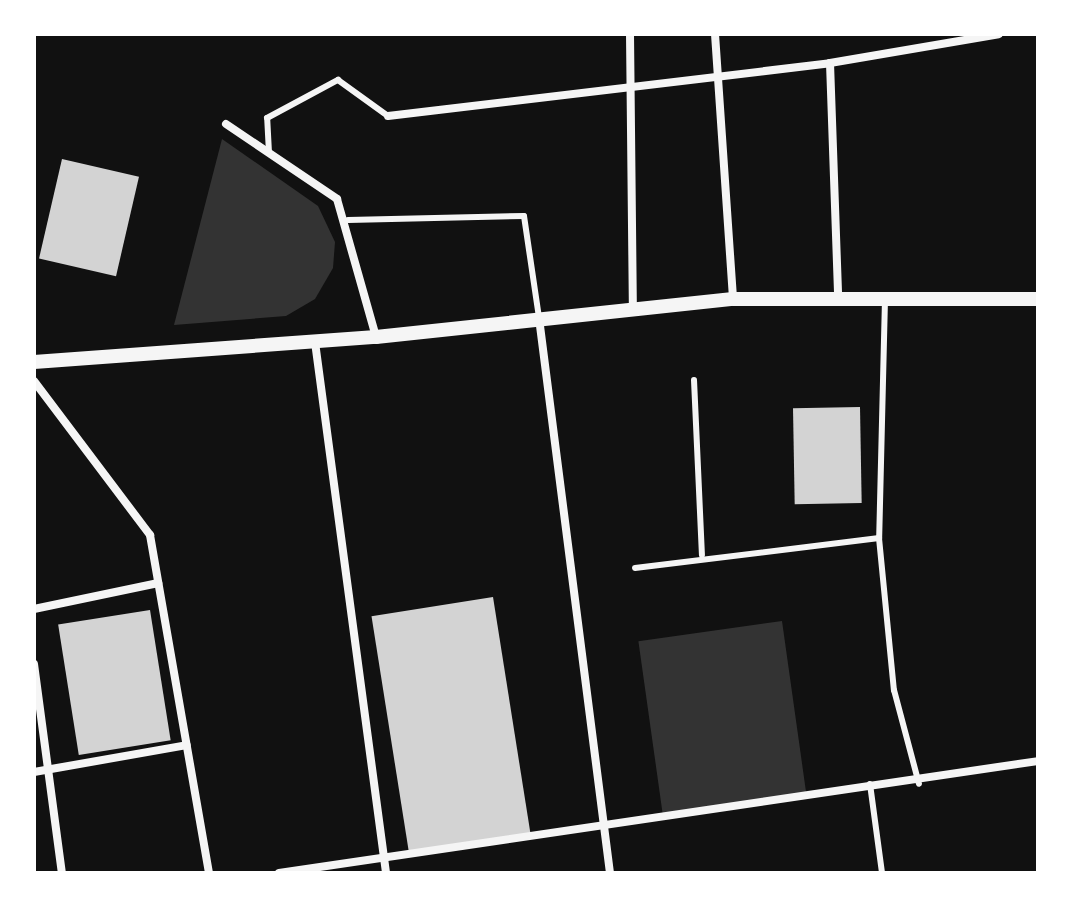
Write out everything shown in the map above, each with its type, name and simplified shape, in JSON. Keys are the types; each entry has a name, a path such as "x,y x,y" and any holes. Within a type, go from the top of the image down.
{"street":[{"path":"630,34 633,83 633,306"},
{"path":"715,34 715,75 733,299"},
{"path":"388,116 633,83 830,63 1003,34"},
{"path":"830,63 838,295"},
{"path":"226,124 337,199 348,220 376,337"},
{"path":"34,362 376,337 633,306 733,299 838,295 1038,299"},
{"path":"539,318 610,873"},
{"path":"315,342 386,873"},
{"path":"34,381 140,513 158,583 209,873"},
{"path":"34,609 158,583"},
{"path":"34,664 62,873"},
{"path":"34,772 187,745"},
{"path":"279,873 870,784 919,784 1038,761"}],"lane":[{"path":"269,153 267,118 338,80 388,116"},
{"path":"348,220 524,216 539,318"},
{"path":"885,296 879,538 894,690 919,784"},
{"path":"694,380 702,555"},
{"path":"635,568 702,555 879,538"},
{"path":"870,784 882,873"}],"shaded area":[{"path":"222,139 318,206 335,242 333,268 315,299 286,316 174,325"},
{"path":"782,621 807,797 663,817 638,641"}],"building":[{"path":"62,159 139,177 116,276 39,258"},
{"path":"860,407 862,503 795,504 793,408"},
{"path":"493,597 531,835 409,854 372,616"},
{"path":"150,610 171,740 79,755 58,625"}]}
